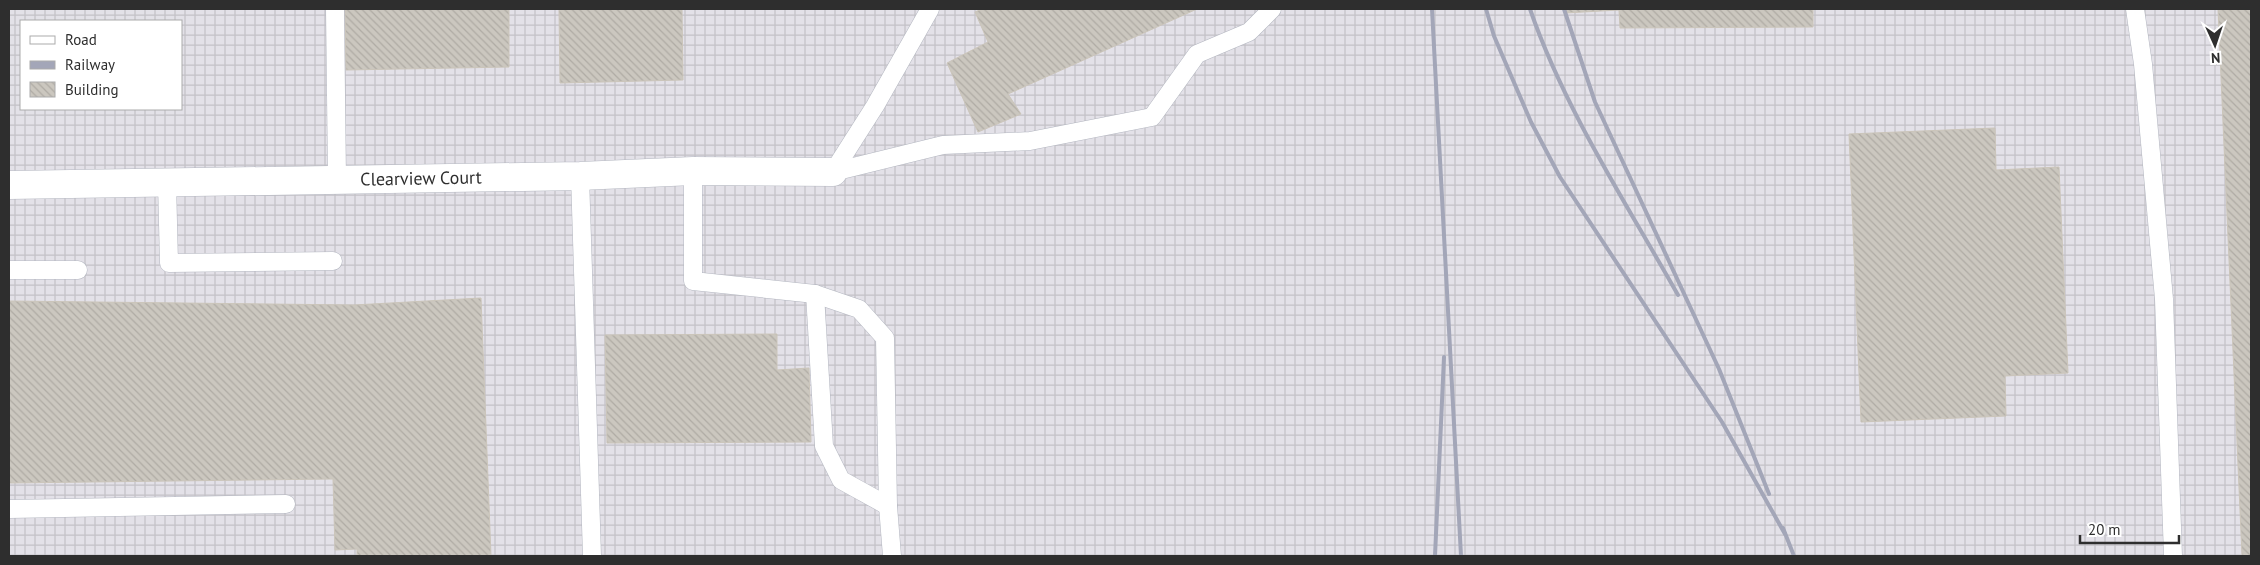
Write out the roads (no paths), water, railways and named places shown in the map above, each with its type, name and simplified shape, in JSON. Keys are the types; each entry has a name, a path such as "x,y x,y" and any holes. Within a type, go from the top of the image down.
{"street":[{"name":"Clearview Court","path":"9,185 580,176 693,171 833,172"}],"lane":[{"path":"335,9 337,180"},
{"path":"833,172 875,106 930,9"},
{"path":"833,172 943,145 1030,141 1152,117 1198,54 1248,32 1272,9"},
{"path":"2135,9 2143,64 2164,299 2173,556"},
{"path":"693,171 693,281 815,294 859,309 885,338 888,506 892,556"},
{"path":"580,176 592,556"},
{"path":"167,182 169,263 333,261"},
{"path":"9,270 78,270"},
{"path":"815,294 824,446 841,480 888,506"},
{"path":"9,509 286,504"}],"railway":[{"path":"1432,9 1461,556"},
{"path":"1486,9 1494,36 1531,122 1560,177 1722,422 1785,534"},
{"path":"1530,9 1560,83 1578,119 1678,295"},
{"path":"1564,9 1595,102 1719,369 1769,494"},
{"path":"1435,556 1444,357"},
{"path":"1783,528 1794,556"}]}
